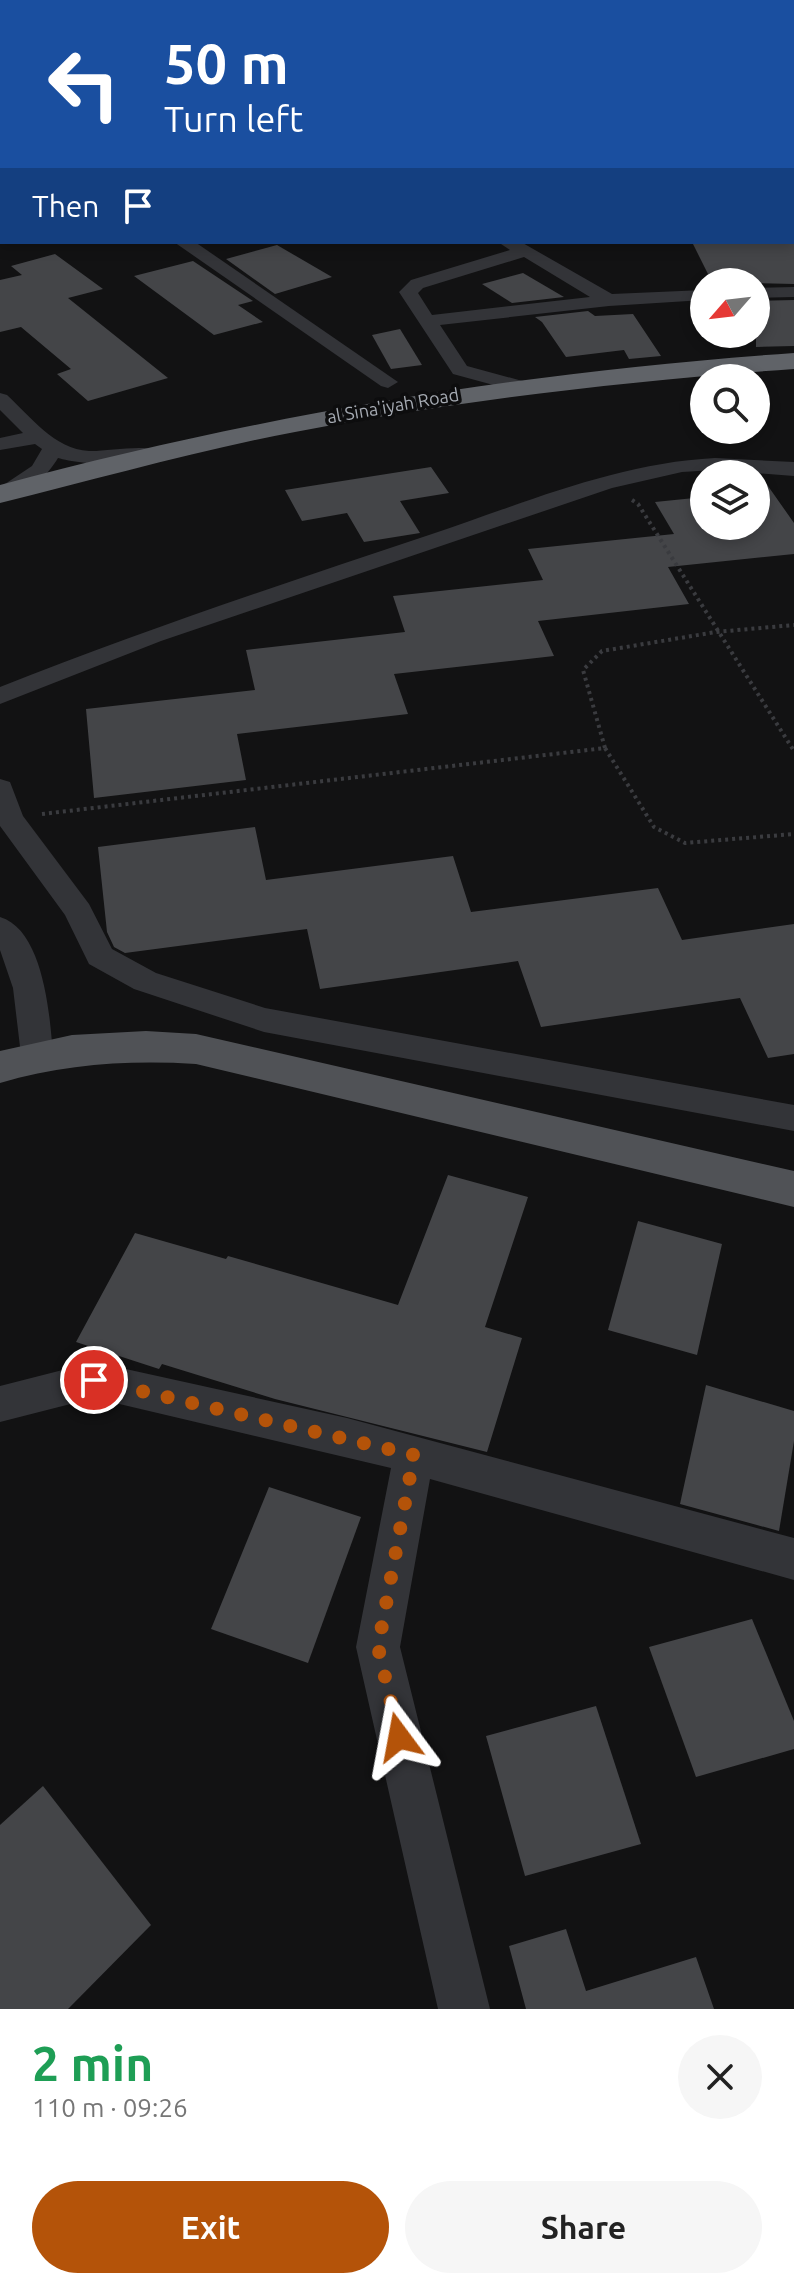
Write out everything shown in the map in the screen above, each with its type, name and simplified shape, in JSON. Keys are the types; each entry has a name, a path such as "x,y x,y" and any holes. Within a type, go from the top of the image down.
{"highway":[{"name":"al Sina'iyah Road","path":"3,498 152,454 434,397 519,386 794,361"},
{"path":"770,375 794,374"},
{"name":"al Sina'iyah Road","path":"3,498 116,478 311,433 466,406 690,382"}],"main road":[{"path":"18,1061 133,1044 196,1049 794,1189"}],"street":[{"path":"186,244 388,382"},
{"path":"511,244 609,300"},
{"path":"519,386 460,370 408,292 411,287 526,251"},
{"path":"770,293 794,292"},
{"path":"426,321 609,300 690,296"},
{"path":"434,397 457,382 460,370"},
{"path":"0,399 47,442 83,456 152,454"},
{"path":"2,442 47,442"},
{"path":"3,498 40,470 47,442"},
{"path":"0,696 152,636 606,483 682,466 715,464 794,469"},
{"path":"0,788 9,818 78,911 100,956 145,981 264,1020 794,1118"},
{"path":"0,928 7,935 30,982 18,1061"},
{"path":"0,1404 94,1380 414,1455 794,1559"},
{"path":"414,1455 378,1647 464,2009"}],"path":[{"path":"606,483 638,504 716,632 794,751"},
{"path":"794,625 716,632 602,651 583,670 605,748 654,827 685,843 794,834"},
{"path":"9,818 605,748"}],"building":[{"path":"693,244 794,244 794,284 770,283 770,268 705,268"},
{"path":"277,245 332,277 275,294 226,259"},
{"path":"55,254 103,289 68,298 168,378 88,401 57,374 71,369 21,327 0,332 0,280 22,275 11,266"},
{"path":"193,261 253,301 238,305 263,322 214,335 134,276"},
{"path":"523,273 564,297 512,303 482,284"},
{"path":"794,300 794,346 770,347 770,301"},
{"path":"588,311 595,316 633,314 661,356 629,359 624,350 566,357 542,322 535,317"},
{"path":"400,329 422,365 391,369 372,335"},
{"path":"431,467 449,493 400,501 420,533 364,542 347,513 302,521 285,490"},
{"path":"770,489 794,523 794,554 668,567 689,604 538,621 554,656 394,674 408,714 237,734 246,780 94,798 86,709 255,690 246,650 405,632 393,596 543,580 528,549 674,534 655,502 690,498 690,540 770,540"},
{"path":"255,827 266,880 453,856 471,912 658,888 682,940 794,924 794,1054 768,1058 740,998 541,1027 518,961 320,989 307,929 125,953 114,947 107,932 98,847"},
{"path":"448,1175 528,1197 485,1327 522,1338 487,1452 275,1399 162,1364 159,1369 76,1342 135,1233 398,1305"},
{"path":"638,1221 722,1244 697,1355 608,1330"},
{"path":"706,1385 794,1411 794,1441 779,1531 680,1504"},
{"path":"269,1487 361,1517 308,1663 211,1629"},
{"path":"752,1619 794,1721 794,1749 696,1777 649,1647"},
{"path":"596,1706 641,1844 525,1876 486,1736"},
{"path":"43,1786 151,1925 68,2009 0,2009 0,1825"},
{"path":"566,1929 586,1991 696,1957 714,2009 526,2009 509,1946"}],"route":[{"path":"94,1380 414,1455 378,1647 399,1737"}]}
